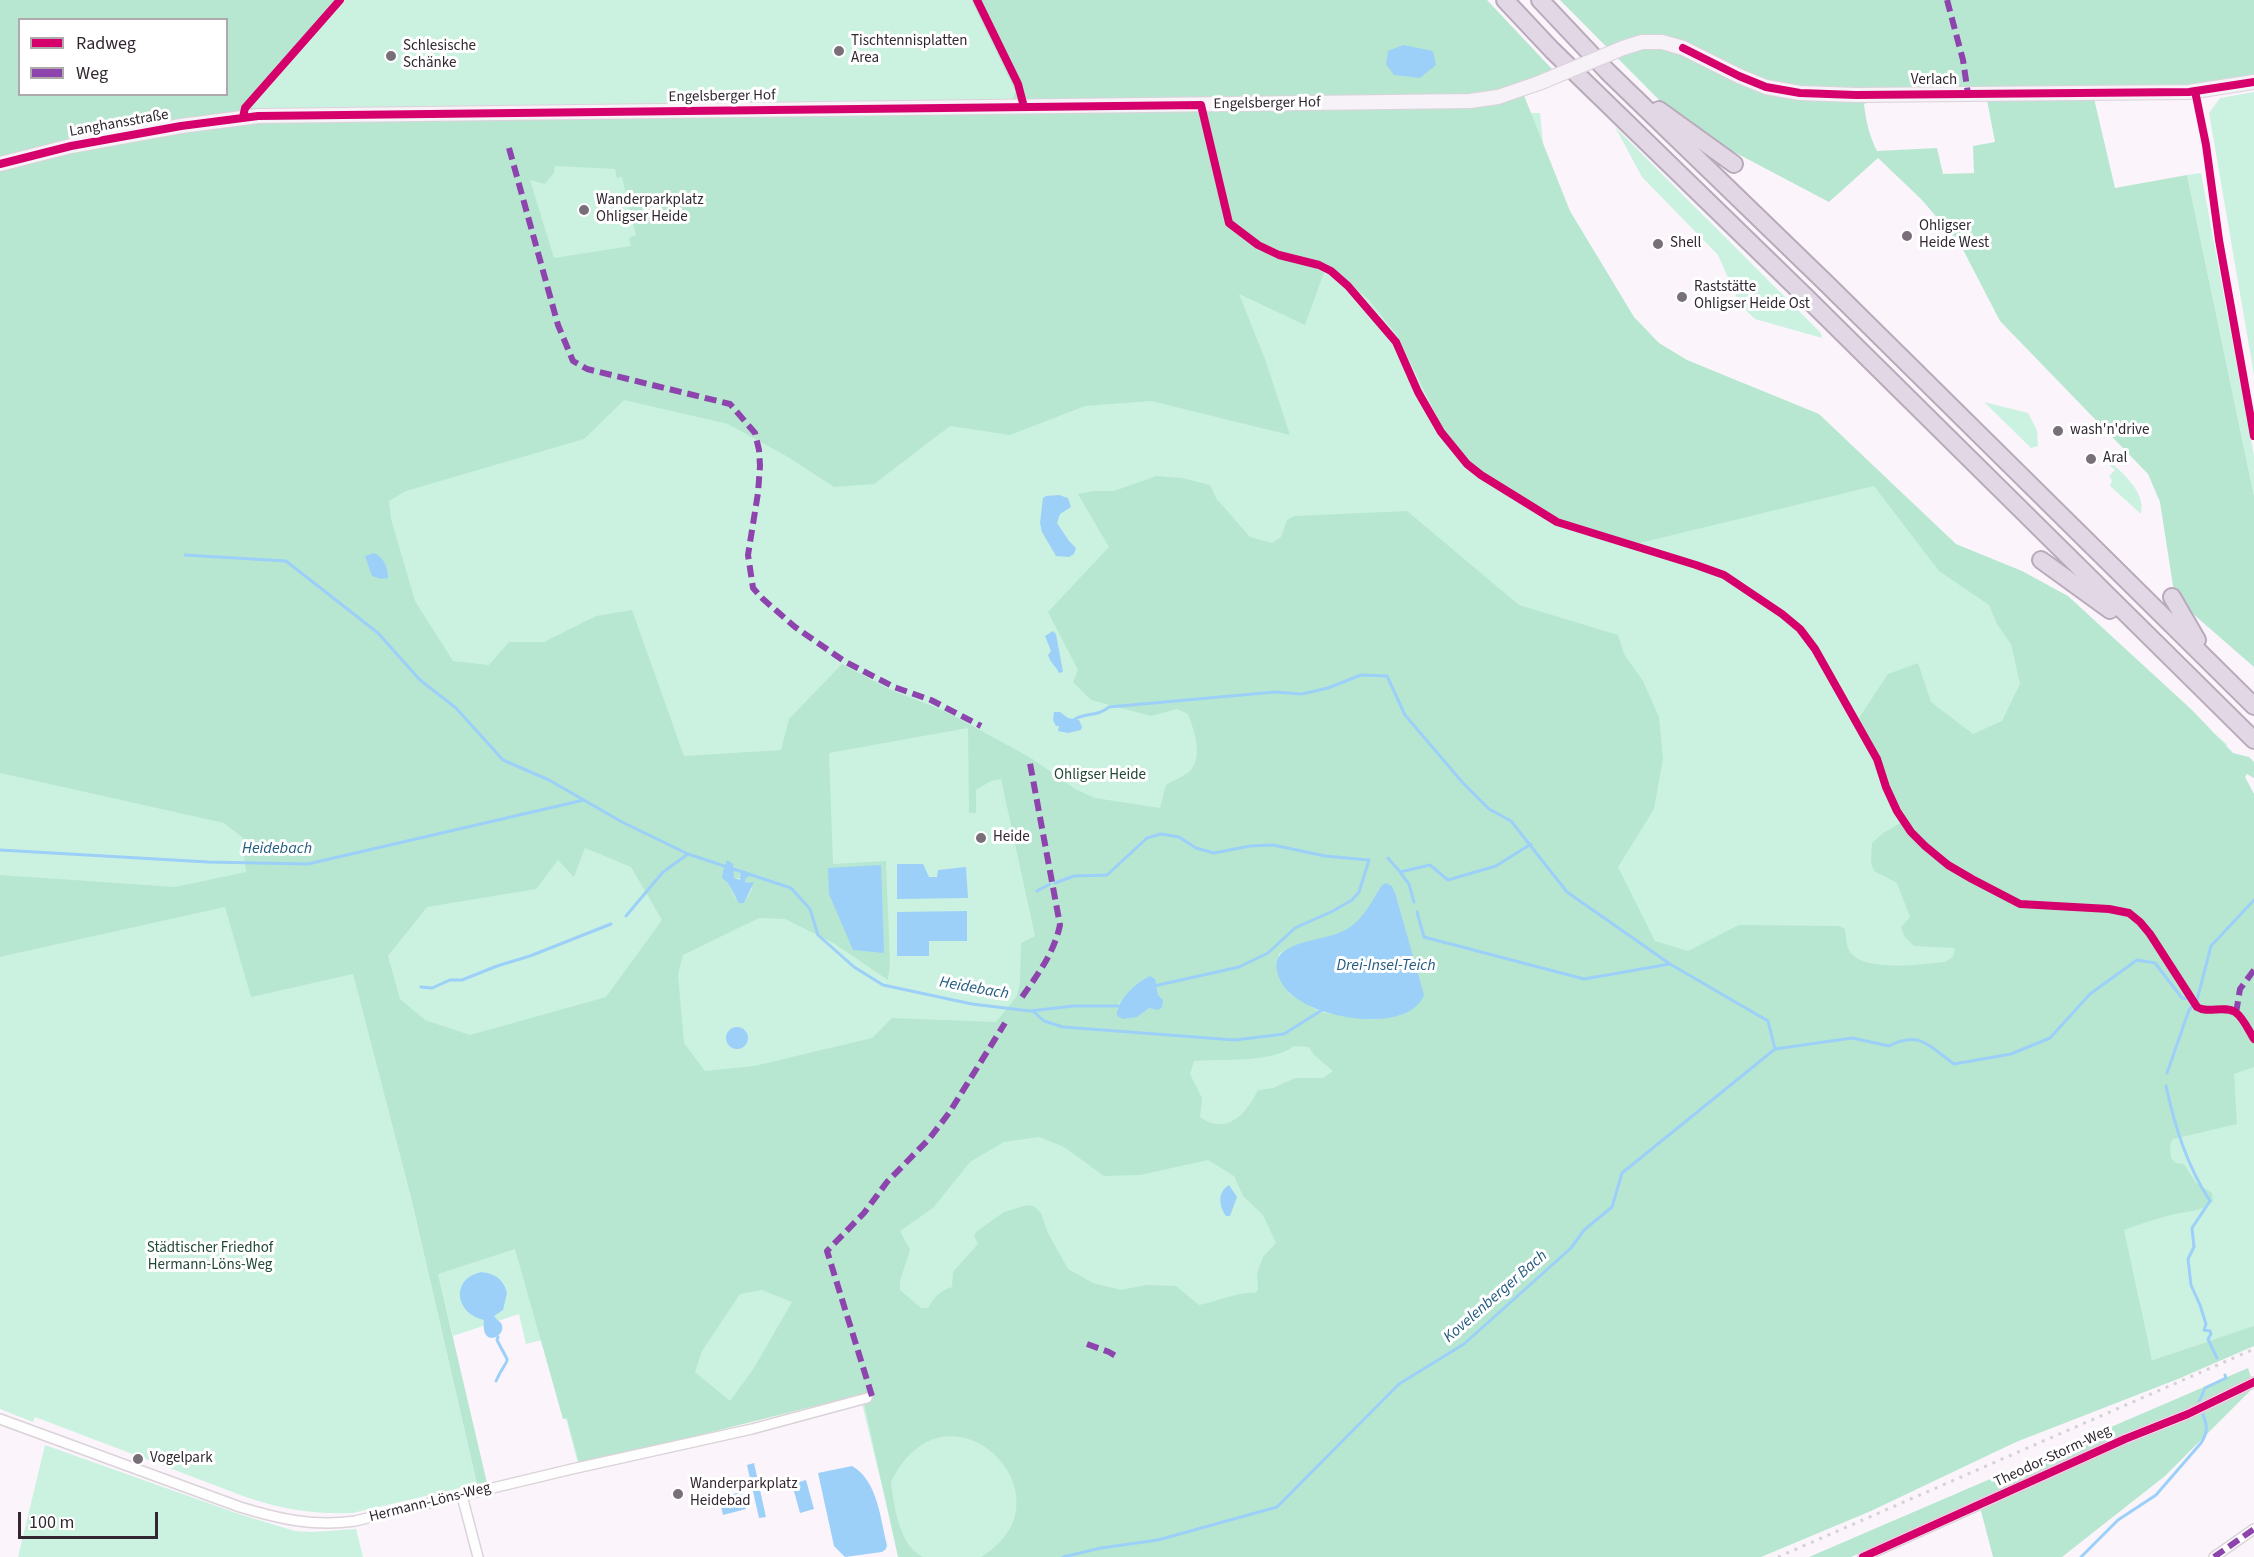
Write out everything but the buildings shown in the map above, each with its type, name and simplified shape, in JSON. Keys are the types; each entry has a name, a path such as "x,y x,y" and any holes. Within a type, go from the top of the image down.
{"highway":[{"path":"1505,0 1552,50 1815,305 2254,740"},
{"path":"1540,0 1608,72 1828,285 2254,706"},
{"path":"1552,50 1589,101"},
{"path":"1608,72 1734,164"},
{"path":"2042,560 2150,638"},
{"path":"2172,597 2193,634 2242,694"}],"street":[{"name":"Verlach","path":"1536,84 1642,42 1662,42 1683,48 1766,87 1800,93 1868,95 2195,91 2254,82"},
{"name":"Engelsberger Hof","path":"243,117 1470,101 1498,97 1536,84"},
{"name":"Langhansstraße","path":"0,164 71,146 243,117"},
{"name":"Theodor-Storm-Weg","path":"1863,1557 2125,1439 2188,1414 2254,1382"},
{"name":"Hermann-Löns-Weg","path":"0,1419 240,1507 298,1522 324,1524 355,1521 753,1429 867,1398"},
{"path":"462,1496 478,1557"},
{"path":"2214,1557 2253,1529"}],"green space":[{"name":"Ohligser Heide","path":"0,0 345,0 249,108 494,108 1012,101 1015,91 971,0 1487,0 1552,69 1521,84 1525,98 1570,211 1634,317 1659,343 1687,360 1819,414 1956,544 2022,571 2068,596 2192,710 2233,753 2249,757 2254,762 2254,778 2247,774 2245,777 2254,794 2254,1067 2234,1074 2237,1124 2173,1139 2170,1144 2171,1158 2176,1163 2184,1164 2196,1183 2212,1193 2213,1201 2199,1209 2124,1230 2152,1360 2254,1326 2254,1346 2178,1379 2016,1442 1871,1511 1761,1557 981,1557 1008,1532 1017,1504 1011,1477 994,1454 970,1440 943,1437 915,1450 891,1482 896,1513 903,1534 908,1544 923,1557 898,1557 862,1394 579,1463 567,1418 563,1419 515,1249 438,1274 487,1483 477,1484 412,1202 353,974 251,997 225,907 0,957 0,875 175,887 246,872 242,837 224,823 0,773","holes":["555,166 615,169 617,178 622,177 636,235 629,238 631,246 554,258 530,180 545,184 554,173","1327,264 1369,300 1397,335 1446,435 1472,464 1551,516 1636,544 1874,486 1939,571 1989,605 1997,624 2011,644 2020,684 2002,721 1973,734 1931,702 1918,663 1888,674 1859,718 1880,760 1890,790 1907,819 1883,833 1872,843 1871,863 1874,871 1897,883 1910,917 1901,927 1904,936 1914,946 1954,948 1952,958 1944,962 1892,966 1864,961 1854,956 1848,948 1845,929 1839,926 1739,925 1688,951 1655,941 1618,867 1654,809 1663,759 1659,717 1643,681 1624,654 1618,635 1519,605 1407,511 1294,516 1287,520 1281,537 1272,543 1250,537 1216,498 1210,485 1182,478 1156,476 1114,491 1078,494 1109,547 1048,612 1078,670 1073,682 1091,700 1151,716 1177,709 1188,714 1196,742 1195,764 1191,770 1166,785 1160,808 1095,798 1075,789 1031,758 945,711 891,690 842,664 789,719 781,750 684,756 632,610 596,616 544,642 509,642 489,665 453,661 415,601 391,519 389,501 406,491 584,439 624,400 728,424 788,457 834,487 874,484 950,426 1010,435 1085,406 1151,401 1290,435 1265,359 1239,294 1305,325","968,728 969,813 976,813 976,790 991,781 1001,779 1035,936 1021,943 1020,983 1017,996 996,1022 892,1018 872,1038 754,1066 705,1071 684,1043 678,974 683,955 759,918 785,919 835,944 888,980 890,963 886,861 833,864 829,753","585,848 631,867 662,920 606,997 470,1035 425,1020 400,999 388,956 427,907 536,889 558,860 574,877","732,873 734,878 745,878 746,883 753,888 744,903 735,898 728,883","1381,886 1396,896 1407,936 1374,1020 1320,1012 1289,994 1278,954 1343,932 1361,919","1157,985 1158,1010 1149,1008 1117,1010 1118,1004 1132,988","1294,1046 1309,1047 1314,1055 1333,1071 1323,1078 1295,1078 1273,1088 1258,1090 1248,1107 1235,1120 1227,1123 1219,1124 1200,1117 1202,1098 1190,1074 1194,1061 1260,1058","1039,1137 1064,1147 1104,1176 1140,1175 1208,1160 1234,1176 1243,1196 1263,1215 1276,1243 1263,1257 1257,1273 1258,1290 1255,1293 1236,1295 1199,1305 1176,1286 1146,1285 1121,1290 1093,1283 1068,1269 1048,1233 1041,1213 1035,1207 1027,1205 1004,1212 977,1231 974,1236 978,1244 953,1272 952,1287 938,1294 928,1308 921,1308 900,1290 900,1281 910,1250 900,1231 933,1208 970,1162 1004,1142","762,1290 792,1302 754,1368 730,1401 695,1372 702,1351 740,1294"]},
{"path":"346,0 971,0 1015,91 1012,101 494,108 248,108"},
{"path":"1560,0 2254,0 2254,74 2186,86 2092,90 2115,188 2187,175 2254,496 2254,667 2192,613 2173,586 2160,502 2148,474 2000,321 1960,244 1921,199 1878,158 1829,202 1717,143 1673,114","holes":["1987,100 1995,142 1973,146 1974,173 1943,174 1937,148 1877,151 1868,128 1864,104 1869,102"]},
{"path":"2254,92 2254,375 2209,113 2220,98"},
{"name":"Ohligser Heide","path":"1540,113 1546,172 1585,317 1874,486 1882,495 2184,709 2227,744 2223,754 2254,820 2254,1331 2209,1341 2152,1360 2151,1356 1711,1557 899,1557 860,1395 578,1463 566,1419 563,1419 542,1340 526,1344 519,1314 453,1336 389,1075 355,981 412,1202 477,1484 353,1513 297,1510 243,1496 35,1417 33,1422 0,1409 0,957 202,911 0,950 0,300 227,126"},
{"path":"1615,127 1821,333 1822,338 1755,319 1740,305 1718,255 1642,177"},
{"path":"2201,173 2254,456 2254,496 2187,175"},
{"path":"1984,402 2028,413 2037,430 2038,446 2031,448"},
{"path":"2107,459 2132,483 2140,498 2141,514 2110,486 2112,480 2109,476 2115,470 2105,461"},
{"path":"2248,1368 2254,1387 2165,1476 2062,1557 1993,1557 1977,1502 1851,1557 1809,1557"},
{"path":"45,1445 239,1514 295,1531 356,1529 363,1557 18,1557"}],"water":[{"path":"1403,45 1433,51 1436,65 1420,78 1394,75 1386,64 1388,51"},
{"path":"1059,495 1068,498 1071,507 1060,514 1057,523 1076,548 1074,554 1069,557 1056,556 1042,532 1040,523 1043,498"},
{"path":"374,553 385,563 388,578 381,579 372,576 365,556"},
{"path":"1053,631 1056,634 1063,672 1059,673 1049,658 1051,651 1045,636"},
{"path":"1054,712 1060,712 1068,718 1079,720 1081,730 1068,733 1058,731 1059,726 1056,726 1053,720"},
{"path":"727,860 733,864 734,878 740,880 741,872 746,871 749,876 745,879 746,883 754,882 744,903 739,903 728,883 722,878"},
{"path":"897,864 923,864 929,877 937,877 938,870 966,867 968,898 897,899"},
{"path":"881,865 884,953 853,950 829,894 828,868"},
{"name":"Drei-Insel-Teich","path":"1386,883 1392,886 1396,896 1424,995 1414,1008 1398,1016 1377,1019 1355,1018 1332,1014 1294,997 1283,985 1277,970 1278,959 1294,946 1343,931 1356,923 1381,886"},
{"path":"967,911 967,941 929,941 929,956 897,956 897,912"},
{"path":"1150,976 1155,979 1158,995 1163,1000 1162,1007 1158,1010 1149,1008 1137,1017 1123,1019 1117,1016 1124,998 1134,987"},
{"path":"737,1027 745,1030 748,1038 745,1046 737,1049 729,1046 726,1038 729,1030"},
{"path":"1229,1185 1237,1197 1230,1216 1226,1216 1220,1199 1222,1191"},
{"path":"481,1272 498,1278 504,1284 507,1293 503,1310 494,1316 501,1323 502,1328 498,1336 494,1338 486,1335 484,1320 474,1317 467,1311 460,1296 464,1282"},
{"path":"754,1463 766,1517 759,1518 747,1465"},
{"path":"852,1466 861,1473 873,1490 887,1545 882,1552 845,1557 834,1546 818,1473"},
{"path":"806,1480 814,1509 800,1513 792,1484"},
{"path":"741,1492 746,1509 723,1515 719,1498"}],"waterway":[{"name":"Heidebach","path":"185,555 286,561 378,633 420,680 456,708 503,760 549,780 622,822 688,854 791,888 810,909 818,935 854,967 883,985 972,1004 1030,1011 1073,1006 1120,1006"},
{"path":"1075,719 1101,712 1109,707 1275,692 1302,694 1328,688 1361,675 1387,676 1405,715 1463,783 1489,809 1511,821 1567,892 1670,964 1768,1021 1775,1049 1852,1038 1889,1046 1900,1041 1917,1040 1931,1046 1954,1064 2011,1054 2050,1038 2090,994 2137,960 2155,963 2182,998 2197,1000"},
{"name":"Heidebach","path":"0,850 208,862 308,864 584,800"},
{"path":"1055,883 1074,876 1107,875 1147,838 1161,834 1179,837 1196,848 1214,853 1250,846 1273,845 1325,856 1369,860 1359,892 1352,900 1295,928 1268,953 1239,967 1154,986"},
{"name":"Heidebach","path":"1388,858 1400,872 1430,865 1448,880 1496,866 1531,844"},
{"path":"626,916 663,872 688,854"},
{"path":"1400,872 1409,884 1414,902"},
{"path":"1037,891 1050,884"},
{"path":"2167,1073 2189,1010 2197,1000 2211,946 2254,900"},
{"path":"1417,912 1424,937 1584,979 1670,964"},
{"path":"421,987 432,988 450,980 462,980 611,924"},
{"path":"1033,1011 1044,1021 1063,1027 1235,1040 1284,1034 1322,1010"},
{"name":"Kovelenberger Bach","path":"1063,1557 1101,1548 1158,1540 1277,1507 1399,1384 1464,1344 1571,1248 1584,1230 1612,1207 1622,1173 1775,1049"},
{"path":"2166,1086 2183,1146 2210,1201 2192,1228 2194,1247 2188,1259 2191,1285 2206,1324 2204,1330 2210,1331 2208,1339 2217,1358"},
{"path":"496,1381 507,1361 497,1340 498,1337"},
{"path":"2199,1402 2205,1388 2226,1378 2225,1375"},
{"path":"2081,1557 2118,1520 2156,1495 2201,1443 2206,1428 2202,1412"}],"railway":[{"path":"1778,1557 2254,1349"}],"marked path":[{"path":"1947,0 1963,60 1968,94"},
{"path":"509,148 558,325 573,361 587,369 730,404 755,433 760,466 748,555 753,588 795,627 844,661 894,687 931,700 981,726"},
{"path":"1022,997 1050,954 1060,925 1029,758"},
{"path":"2236,1013 2240,989 2254,970"},
{"path":"872,1396 827,1251 864,1213 887,1182 929,1139 949,1113 1005,1023"},
{"path":"1087,1344 1119,1358"},
{"path":"2214,1557 2254,1529"}],"cycle path":[{"path":"243,117 245,108 340,0"},
{"path":"977,0 1018,84 1024,107"},
{"path":"1683,48 1766,87 1800,93 1856,95 2189,92 2254,82"},
{"path":"2195,91 2254,436"},
{"path":"0,164 71,146 181,126 258,116 1201,105 1229,223 1258,245 1279,255 1319,265 1331,271 1348,286 1396,342 1418,392 1441,432 1467,464 1557,522 1724,575 1782,614 1800,629 1815,649 1877,759 1897,811 1911,832 1925,846 1948,865 2020,904 2109,909 2129,913 2150,934 2197,1007 2206,1010 2226,1009 2235,1012 2254,1039"},
{"path":"1863,1557 2125,1439 2188,1414 2254,1382"}],"place":[{"name":"Tischtennisplatten Area","path":"839,51"},
{"name":"Schlesische Schänke","path":"391,56"},
{"name":"Wanderparkplatz Ohligser Heide","path":"584,210"},
{"name":"Ohligser Heide West","path":"1907,236"},
{"name":"Shell","path":"1658,244"},
{"name":"Raststätte Ohligser Heide Ost","path":"1682,297"},
{"name":"wash'n'drive","path":"2058,431"},
{"name":"Aral","path":"2091,459"},
{"name":"Heide","path":"981,838"},
{"name":"Vogelpark","path":"138,1459"},
{"name":"Wanderparkplatz Heidebad","path":"678,1494"}],"park label":[{"name":"Städtischer Friedhof Hermann-Löns-Weg","path":"210,1258"}]}
